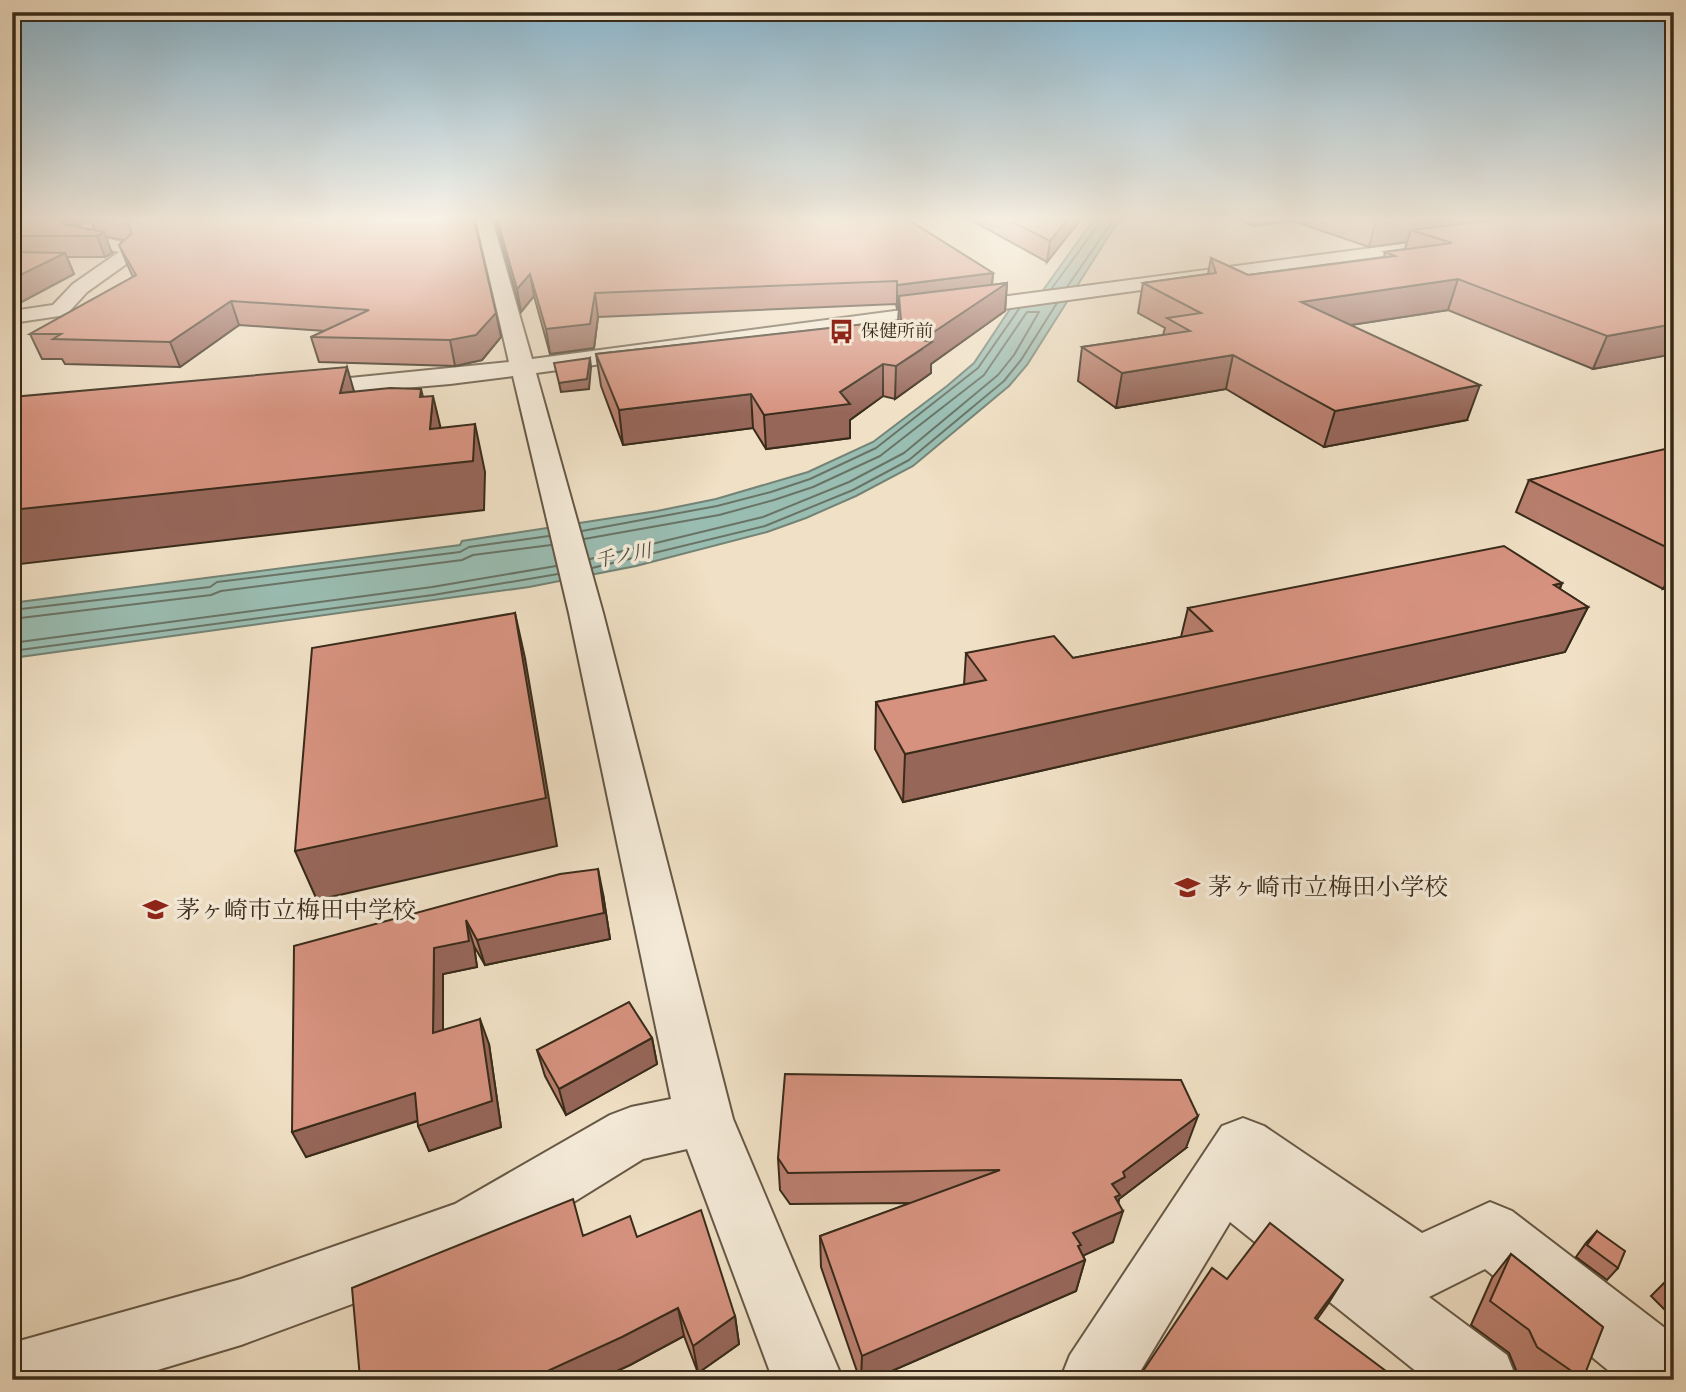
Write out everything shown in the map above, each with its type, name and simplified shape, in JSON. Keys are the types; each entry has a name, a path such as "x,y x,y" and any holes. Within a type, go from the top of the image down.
{"street":[{"path":"12,317 60,311 88,284"},
{"path":"501,284 586,613 704,1119 808,1380"},
{"path":"276,392 450,377 1157,284"},
{"path":"46,293 79,292"},
{"path":"12,1378 241,1312 471,1230 631,1134 704,1119"},
{"path":"1095,1380 1243,1146 1418,1269 1490,1233 1674,1379"},
{"path":"1222,1178 1482,1380"}],"water":[{"name":"千ノ川","path":"1047,284 1078,284 1027,365 1009,386 913,466 856,496 767,532 636,566 529,587 12,658 12,603 460,545 462,541 657,511 716,499 808,472 873,442 947,386 974,363 1018,297 1041,293"}],"building":[{"path":"120,284 489,284 496,313 476,335 450,340 311,337 369,310 231,301 170,342 53,339 61,334 30,334"},
{"path":"533,284 823,284 595,293 590,324 546,329"},
{"path":"1006,284 922,340 932,342 896,366 883,364 840,392 850,404 764,415 751,394 619,410 596,354 901,320 899,296"},
{"path":"1145,284 1424,284 1301,302 1480,385 1335,411 1233,355 1122,373 1082,347 1190,331 1167,318 1201,313"},
{"path":"1471,284 1674,284 1674,324 1607,336"},
{"path":"590,358 587,379 559,383 554,363"},
{"path":"347,367 340,393 390,388 421,389 420,397 433,396 430,429 475,424 473,461 12,510 12,397"},
{"path":"1665,449 1674,452 1674,551 1529,480"},
{"path":"1504,546 1562,583 1554,585 1588,607 905,754 876,702 986,680 966,653 1054,636 1073,658 1212,631 1188,608"},
{"path":"515,613 546,798 295,851 312,648"},
{"path":"598,869 604,913 477,940 466,920 469,941 434,948 433,1033 480,1019 492,1101 418,1126 415,1093 292,1132 294,946 560,874"},
{"path":"629,1002 652,1038 559,1089 537,1050"},
{"path":"785,1074 1181,1080 1198,1116 1123,1172 1125,1177 1112,1184 1120,1195 1115,1197 1123,1211 1073,1233 1081,1245 1078,1246 1085,1260 862,1356 820,1236 1000,1170 788,1173 778,1158"},
{"path":"573,1199 583,1236 630,1216 637,1237 701,1210 735,1316 693,1346 678,1308 528,1380 355,1380 360,1378 352,1288"},
{"path":"1270,1223 1343,1280 1315,1318 1398,1380 1137,1380 1212,1268 1227,1279"},
{"path":"1597,1231 1625,1251 1618,1268 1587,1245"},
{"path":"1511,1254 1603,1327 1583,1379 1537,1347 1529,1330 1490,1301"}],"place":[{"name":"保健所前","path":"841,331"},
{"name":"茅ヶ崎市立梅田小学校","path":"1188,887"},
{"name":"茅ヶ崎市立梅田中学校","path":"156,910"}]}
